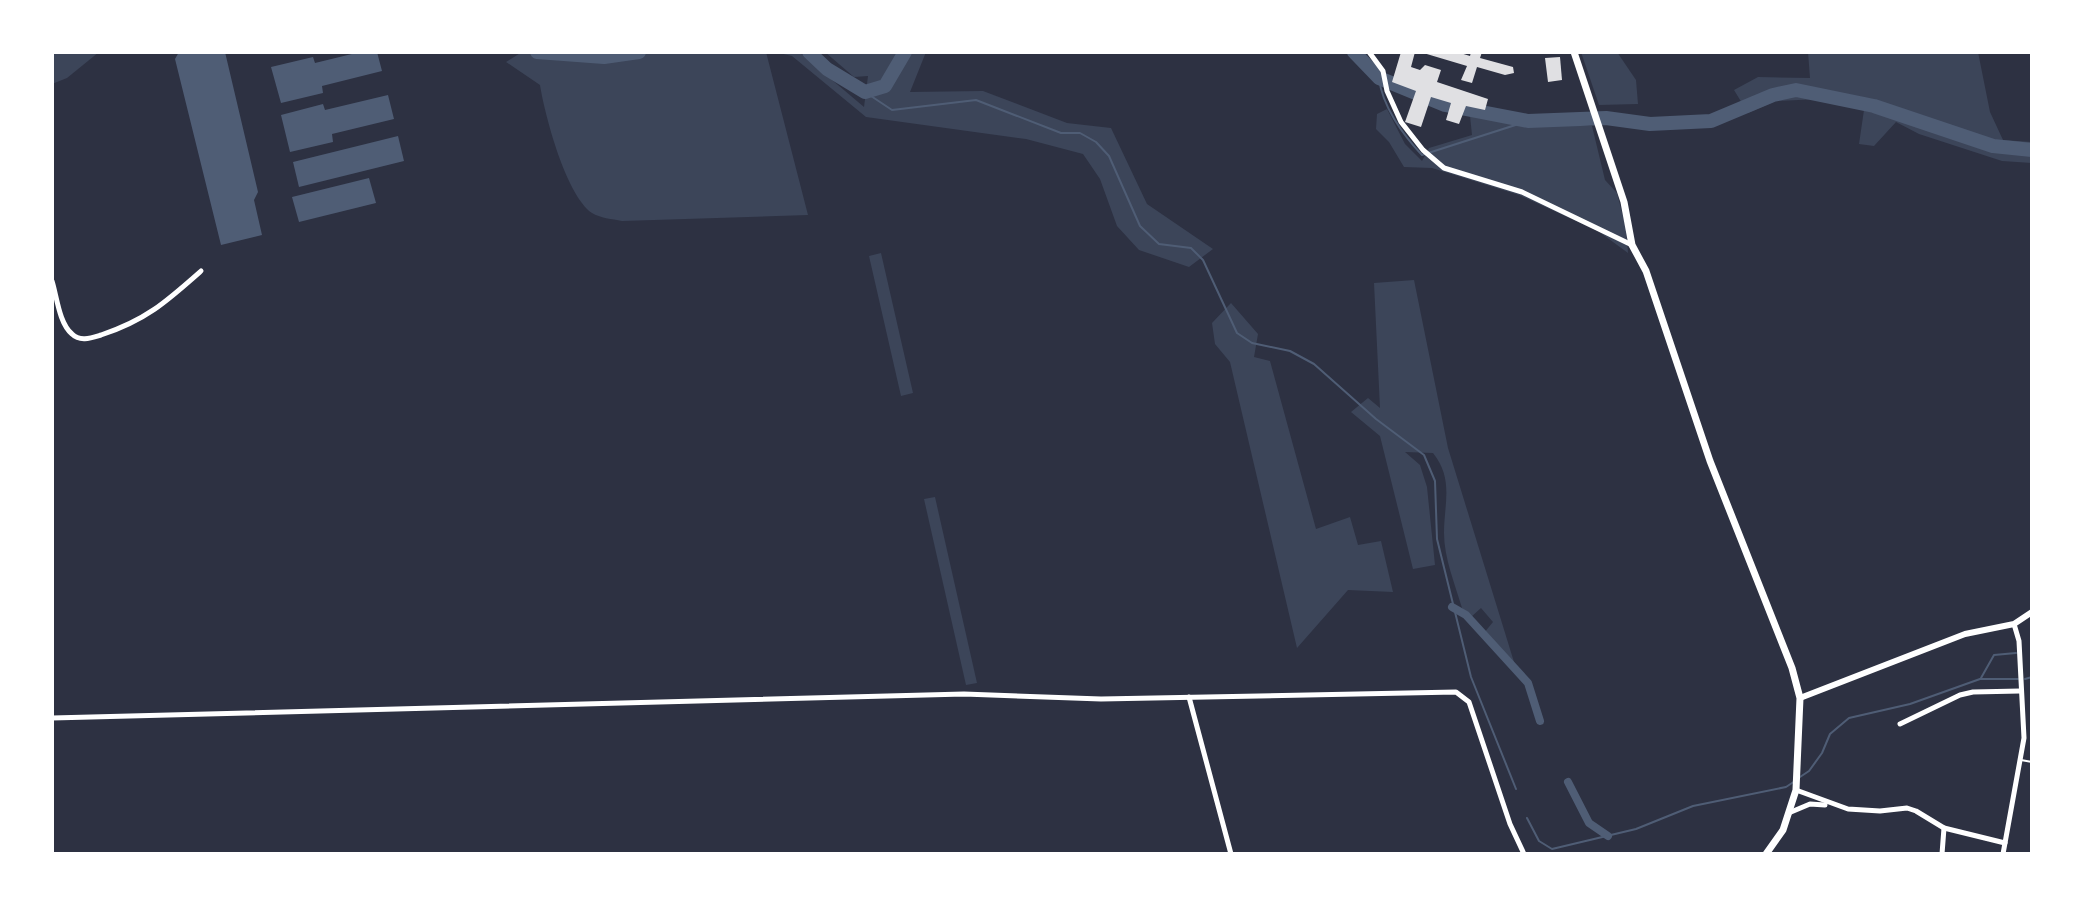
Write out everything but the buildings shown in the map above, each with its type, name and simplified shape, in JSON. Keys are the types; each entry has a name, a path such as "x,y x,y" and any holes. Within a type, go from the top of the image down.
{"main road":[{"path":"1574,52 1624,202 1632,245 1646,271 1736,532 1792,668 1800,698 1796,790 1783,830 1766,854"}],"street":[{"path":"1369,52 1383,71 1387,91 1401,122 1423,150 1444,168 1522,192 1632,245"},
{"path":"52,281 66,327 74,337 87,340 131,325 155,311 201,271"},
{"path":"1800,698 1965,634 2014,624 2032,612"},
{"path":"2003,854 2025,720 2020,688 2019,641 2014,624"},
{"path":"1900,724 1960,695 2020,688"},
{"path":"52,718 964,694 1101,699 1456,692 1469,702 1510,824 1524,854"},
{"path":"1189,697 1231,854"},
{"path":"1796,790 1830,805"},
{"path":"1791,812 1810,804 1880,811 1907,808 1944,828 2005,843"},
{"path":"1942,854 1944,828"}],"lane":[{"path":"2020,760 2032,762"}],"shaded area":[{"path":"52,52 99,52 67,78 52,84"},
{"path":"179,52 225,52 258,192 254,200 262,235 221,245 175,59"},
{"path":"360,52 377,52 382,71 322,86 323,93 281,103 271,67 313,57 315,63"},
{"path":"522,52 766,52 808,215 622,221 592,213 583,204 565,173 540,85 506,62"},
{"path":"775,52 799,52 864,107 868,76 854,77 825,52 926,52 910,92 983,91 1067,123 1111,128 1147,204 1213,249 1189,267 1139,250 1117,226 1100,179 1083,154 1026,139 866,117 792,56"},
{"path":"1581,52 1617,52 1636,80 1638,104 1599,105"},
{"path":"1808,52 1978,52 1990,112 2003,140 2032,142 2032,163 2002,161 1919,134 1896,122 1874,146 1859,144 1864,110 1819,99 1776,101 1748,113 1734,90 1758,77 1810,78"},
{"path":"388,95 394,119 332,134 333,142 290,152 281,115 323,104 325,110"},
{"path":"1387,109 1405,144 1422,161 1429,148 1472,135 1470,116 1531,124 1592,126 1605,180 1617,193 1626,228 1628,253 1598,231 1519,195 1432,168 1404,167 1389,142 1376,129 1377,114"},
{"path":"398,136 404,161 299,187 293,162"},
{"path":"369,178 376,203 299,222 292,197"},
{"path":"881,253 913,393 901,396 869,256"},
{"path":"1414,280 1448,448 1514,662 1511,663 1484,633 1493,622 1481,608 1471,617 1462,608 1446,552 1446,482 1440,463 1433,453 1405,452 1420,465 1427,487 1435,565 1413,569 1380,436 1351,412 1368,398 1380,408 1374,283"},
{"path":"1231,303 1258,334 1254,357 1270,361 1316,529 1350,517 1358,545 1381,541 1393,592 1348,590 1297,648 1230,362 1215,344 1212,323"},
{"path":"935,497 977,683 966,685 924,499"}],"waterway":[{"path":"537,52 604,57 639,52"},
{"path":"809,52 827,69 865,92 885,86 905,52"},
{"path":"1354,52 1379,78 1445,105 1528,121 1606,118 1650,124 1711,121 1773,95 1796,90 1874,106 1993,146 2032,150"},
{"path":"1379,78 1394,120 1422,155 1528,121"},
{"path":"865,92 892,110 976,100 1061,133 1080,133 1096,142 1109,156 1140,226 1159,244 1191,248 1203,260 1237,333 1252,343 1290,351 1314,364 1376,419 1424,455 1435,481 1437,539 1471,677 1516,789"},
{"path":"1452,607 1466,615 1528,683 1540,721"},
{"path":"1981,678 1994,655 2016,653"},
{"path":"2025,679 2032,677"},
{"path":"1800,777 1809,771 1822,753 1830,734 1849,718 1910,704 1980,679 2018,679"},
{"path":"1527,818 1539,841 1552,849 1636,829 1693,806 1786,787 1795,781"},
{"path":"1568,782 1589,823 1608,836"}]}
